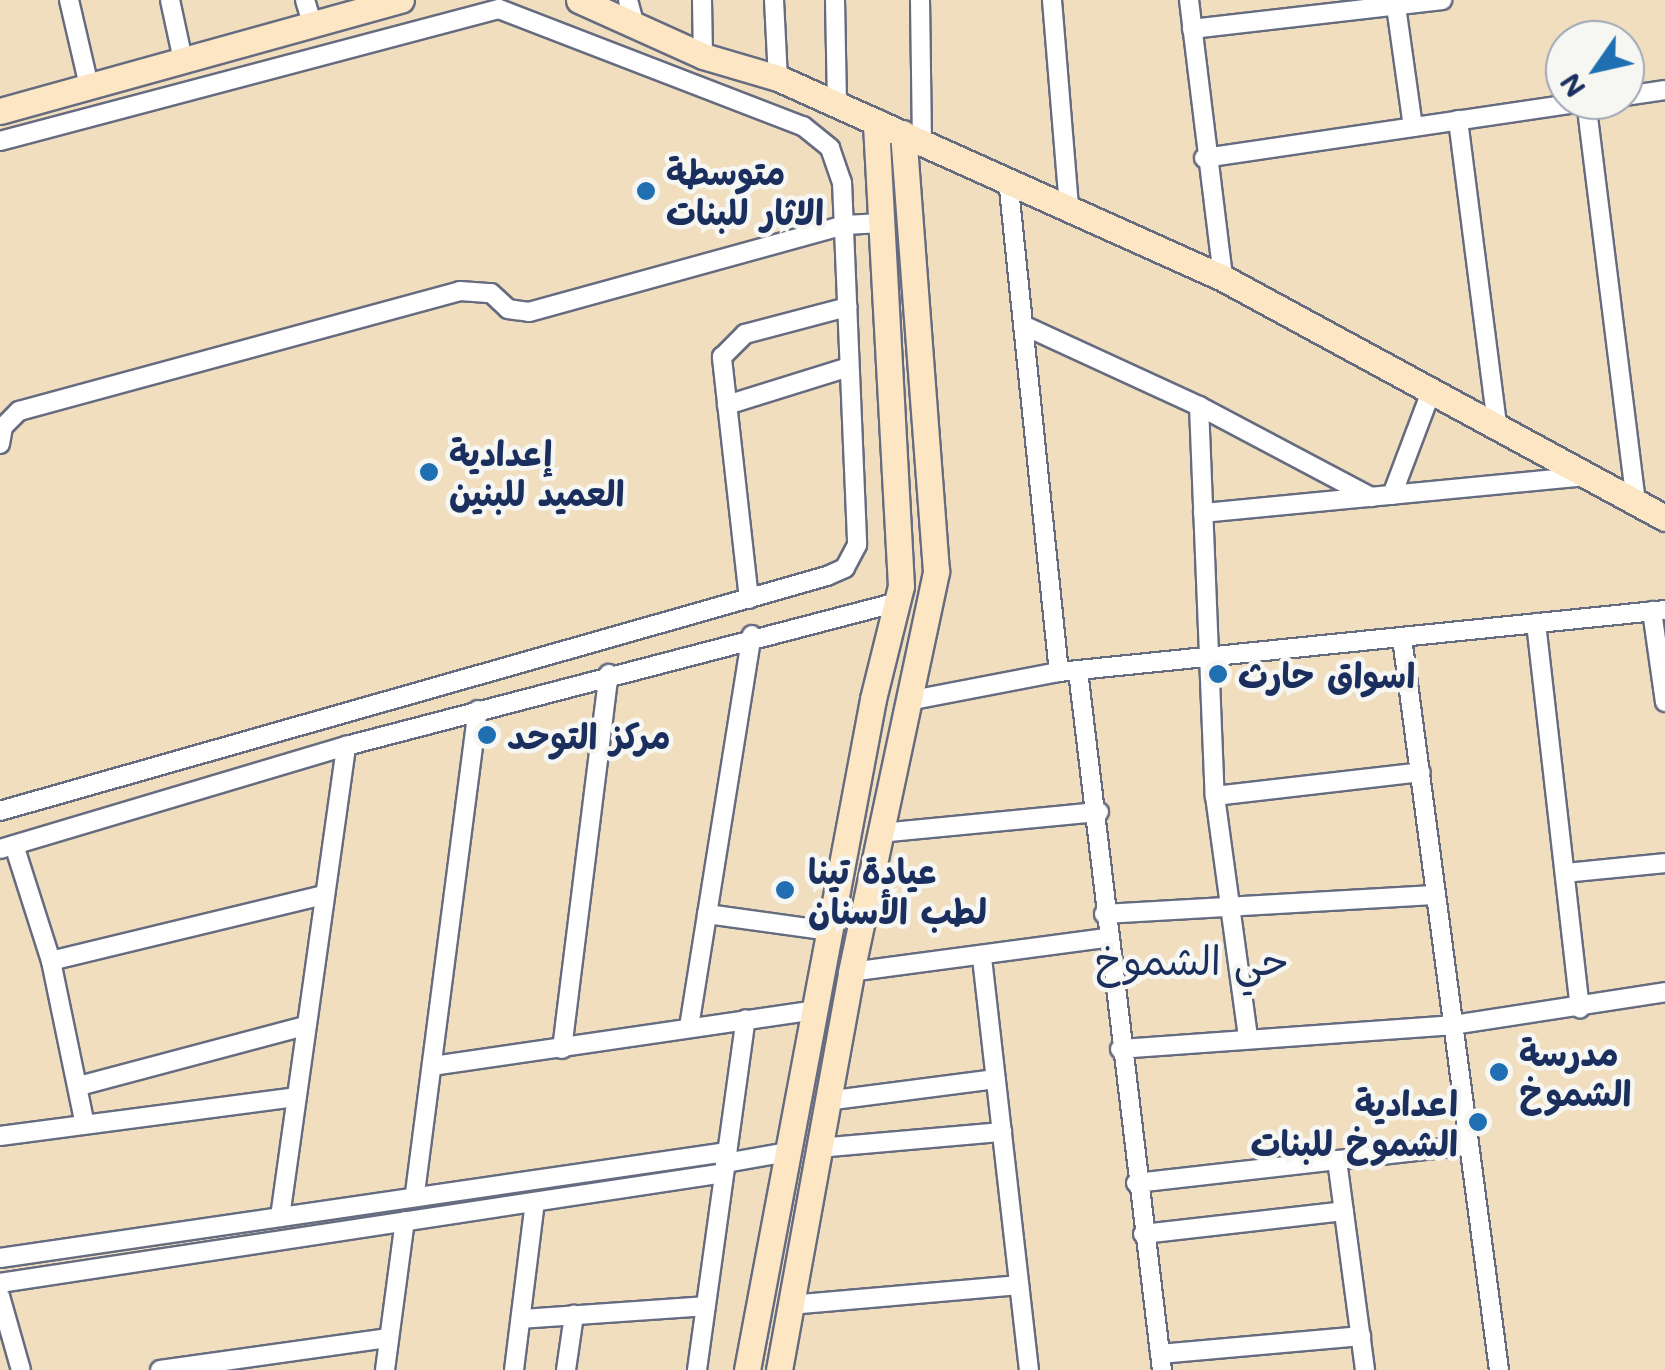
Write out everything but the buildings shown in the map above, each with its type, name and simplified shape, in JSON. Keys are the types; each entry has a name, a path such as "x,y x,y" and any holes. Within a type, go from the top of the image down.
{"street":[{"path":"51,0 70,6 88,86"},
{"path":"170,0 183,60"},
{"path":"306,0 313,26"},
{"path":"0,112 401,0"},
{"path":"579,0 631,12 703,56 778,78 1223,278 1497,424 1580,477 1665,518"},
{"path":"702,0 703,56"},
{"path":"774,0 778,78"},
{"path":"836,0 837,104"},
{"path":"779,1370 851,972 936,571 913,137 920,0"},
{"path":"1052,0 1069,206"},
{"path":"1190,0 1204,158 1223,278"},
{"path":"1192,29 1306,8 1396,6 1442,0"},
{"path":"1396,6 1414,127"},
{"path":"0,141 499,9 817,134 838,164 845,225 846,368 856,528 852,559 827,576 0,811"},
{"path":"1204,158 1545,108"},
{"path":"1458,120 1497,424"},
{"path":"1593,120 1636,502"},
{"path":"748,1370 848,833 904,562 876,122"},
{"path":"1008,179 1069,672 1099,812 1104,914 1161,1362 1361,1336"},
{"path":"0,444 3,427 19,410 460,292 491,293 508,308 529,312 845,225 882,223"},
{"path":"749,599 722,357 730,343 745,334 847,307"},
{"path":"1025,326 1199,406 1371,497"},
{"path":"727,405 846,368"},
{"path":"1392,496 1432,389"},
{"path":"1199,406 1214,796 1248,1038"},
{"path":"1203,513 1580,477"},
{"path":"84,1120 51,962 7,847 346,746 752,635 898,602"},
{"path":"908,700 1069,672 1659,611 1665,702"},
{"path":"1536,624 1580,1008"},
{"path":"689,1027 752,635"},
{"path":"1402,638 1433,895 1499,1370"},
{"path":"562,1049 608,674"},
{"path":"414,1193 478,710"},
{"path":"280,1217 346,746"},
{"path":"1214,796 1420,772"},
{"path":"848,833 1099,812"},
{"path":"1565,873 1665,863"},
{"path":"1104,914 1227,910 1433,895"},
{"path":"51,962 324,896"},
{"path":"707,914 830,931"},
{"path":"851,972 982,958 1107,938"},
{"path":"982,958 1030,1370"},
{"path":"1120,1049 1453,1025 1665,992"},
{"path":"432,1066 815,1010"},
{"path":"697,1370 746,1018"},
{"path":"79,1086 305,1026"},
{"path":"826,1102 996,1079"},
{"path":"0,1136 84,1120 295,1098"},
{"path":"818,1148 1002,1132"},
{"path":"1136,1183 1469,1145"},
{"path":"0,1283 536,1202 788,1152"},
{"path":"1337,1160 1365,1370"},
{"path":"0,1258 479,1184 725,1163"},
{"path":"479,1184 483,1210"},
{"path":"514,1370 536,1202"},
{"path":"1144,1234 1344,1211"},
{"path":"385,1370 405,1221"},
{"path":"172,1233 178,1256"},
{"path":"790,1305 1019,1285"},
{"path":"0,1296 21,1370"},
{"path":"521,1318 706,1306"},
{"path":"566,1370 574,1316"},
{"path":"160,1370 252,1363 389,1338"}],"place":[{"name":"متوسطة الاثار للبنات","path":"646,191"},
{"name":"إعدادية العميد للبنين","path":"429,472"},
{"name":"اسواق حارث","path":"1218,674"},
{"name":"مركز التوحد","path":"487,735"},
{"name":"عيادة تينا لطب الأسنان","path":"785,890"},
{"name":"مدرسة الشموخ","path":"1499,1072"},
{"name":"اعدادية الشموخ للبنات","path":"1478,1122"}],"district":[{"name":"حي الشموخ","path":"1192,959"}]}
